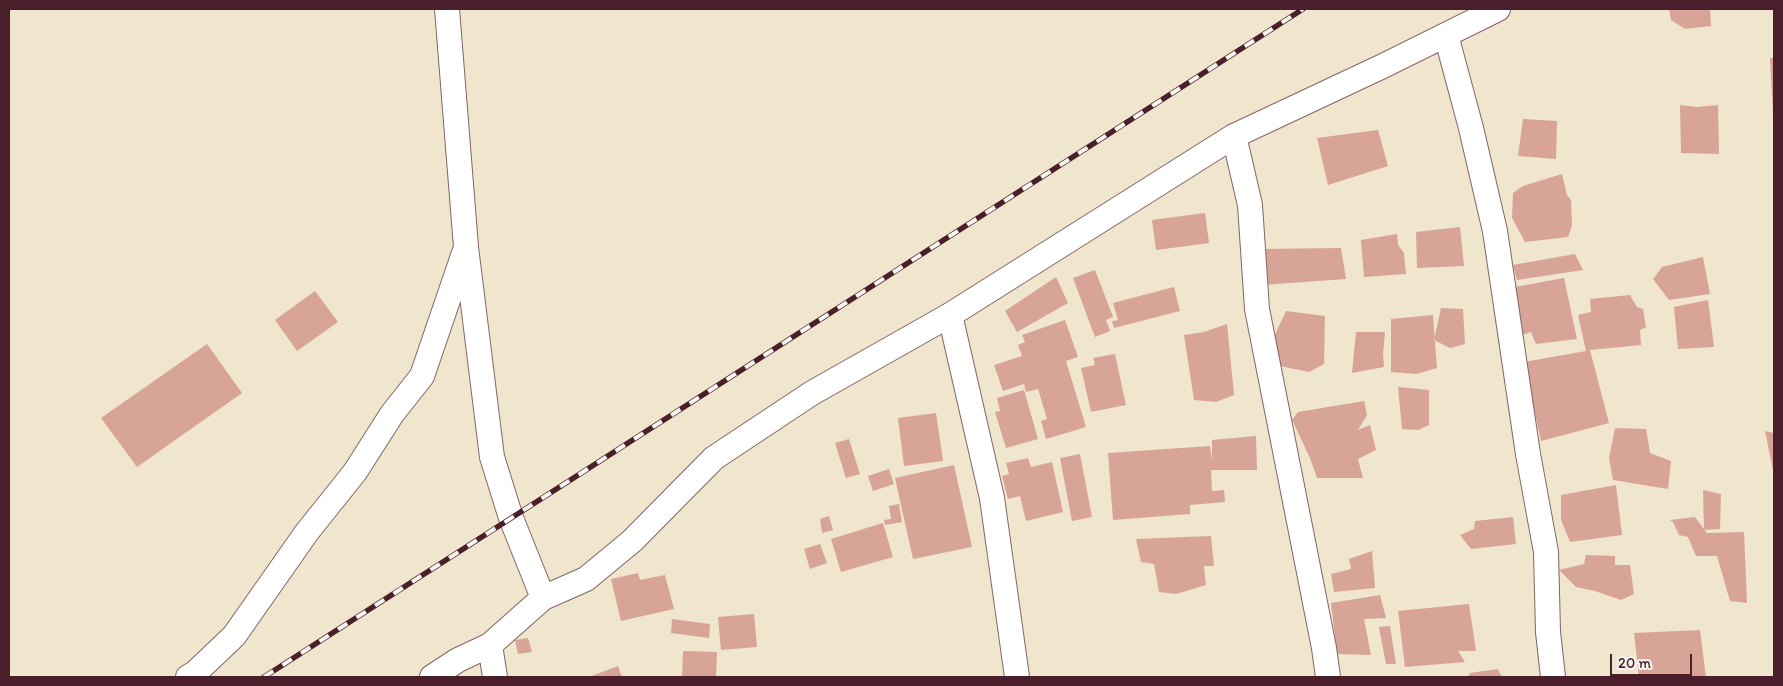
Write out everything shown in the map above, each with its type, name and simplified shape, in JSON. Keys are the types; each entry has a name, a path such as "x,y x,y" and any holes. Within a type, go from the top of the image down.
{"street":[{"path":"447,9 466,247 492,457 511,518 543,598"},
{"path":"432,677 458,660 490,645 543,598 586,579 632,541 714,458 812,393 950,315 1234,136 1498,9"},
{"path":"1446,34 1495,231 1528,454 1546,552 1548,632 1553,677"},
{"path":"1234,136 1250,205 1257,309 1324,648 1328,677"},
{"path":"188,677 195,673 234,636 307,532 355,472 392,414 422,376 466,247"},
{"path":"950,315 992,498 1017,677"},
{"path":"490,645 495,677"}],"building":[{"path":"1669,9 1710,9 1711,26 1685,29 1671,20"},
{"path":"1770,58 1774,58 1774,114 1773,114"},
{"path":"1680,105 1696,107 1718,105 1719,154 1681,153"},
{"path":"1523,119 1557,121 1556,159 1518,156"},
{"path":"1378,130 1388,166 1328,185 1317,138"},
{"path":"1562,174 1567,195 1571,200 1572,225 1568,237 1525,242 1512,218 1513,193 1523,186"},
{"path":"1205,213 1209,243 1156,250 1152,220"},
{"path":"1460,227 1464,266 1417,268 1416,232"},
{"path":"1397,234 1398,245 1404,253 1406,274 1364,277 1361,240"},
{"path":"1341,248 1346,279 1262,285 1260,249"},
{"path":"1575,254 1583,270 1517,280 1513,265"},
{"path":"1703,257 1710,294 1669,300 1653,279 1662,267"},
{"path":"1095,270 1113,317 1106,320 1110,331 1095,337 1073,278"},
{"path":"1056,277 1068,303 1017,332 1005,311"},
{"path":"1564,278 1577,339 1536,344 1531,332 1522,335 1515,287"},
{"path":"1174,287 1180,311 1114,328 1112,321 1118,320 1113,303"},
{"path":"315,291 338,322 297,351 275,320"},
{"path":"1630,295 1637,307 1643,309 1646,327 1640,330 1641,345 1590,350 1609,423 1541,441 1524,362 1586,351 1578,315 1591,312 1590,299"},
{"path":"1708,300 1714,347 1678,349 1674,307"},
{"path":"1441,308 1463,309 1465,344 1450,348 1434,340"},
{"path":"1286,311 1325,316 1324,364 1309,372 1280,366 1273,339"},
{"path":"1433,315 1437,368 1417,374 1391,372 1391,319"},
{"path":"1065,320 1078,357 1066,361 1086,427 1046,439 1041,421 1047,419 1038,389 1026,392 1024,384 1003,391 994,365 1022,356 1018,345 1025,342 1022,335"},
{"path":"1227,324 1234,395 1216,402 1194,400 1184,335 1204,332"},
{"path":"1356,332 1385,332 1384,367 1352,373"},
{"path":"207,344 242,393 137,467 101,418"},
{"path":"1115,354 1126,405 1091,412 1081,368 1095,365 1093,358"},
{"path":"1398,387 1429,390 1429,425 1418,430 1402,429"},
{"path":"1024,390 1038,439 1006,448 995,412 1000,411 997,398"},
{"path":"1364,401 1367,415 1358,430 1370,425 1376,450 1358,459 1363,478 1317,478 1292,420 1298,412"},
{"path":"936,413 943,461 904,466 898,418"},
{"path":"1615,428 1646,429 1650,453 1671,461 1668,489 1613,480 1609,458"},
{"path":"1765,431 1774,433 1774,470 1773,470"},
{"path":"1256,436 1257,470 1211,470 1212,491 1224,490 1225,502 1190,505 1190,514 1113,520 1108,453 1210,446 1212,461 1212,440"},
{"path":"849,439 860,474 846,478 835,443"},
{"path":"1080,454 1092,517 1072,521 1060,458"},
{"path":"1028,458 1031,467 1052,462 1063,512 1026,521 1020,496 1008,499 1002,476 1009,474 1006,463"},
{"path":"954,465 972,547 913,559 895,478"},
{"path":"889,469 894,484 873,491 868,476"},
{"path":"1616,485 1622,535 1570,542 1561,520 1561,495"},
{"path":"1703,490 1721,494 1720,529 1704,530"},
{"path":"899,504 902,522 885,525 884,520 891,519 889,506"},
{"path":"829,516 833,530 822,533 820,519"},
{"path":"1513,517 1516,544 1471,549 1460,535 1474,529 1475,521"},
{"path":"1695,517 1707,533 1744,532 1747,603 1730,601 1717,556 1696,556 1688,537 1679,535 1673,522 1670,520"},
{"path":"883,523 893,557 841,572 831,539"},
{"path":"1211,536 1214,566 1204,566 1206,585 1176,594 1159,592 1154,564 1141,562 1136,539"},
{"path":"820,544 827,563 810,569 804,549"},
{"path":"1372,551 1375,588 1334,592 1331,574 1351,569 1349,559"},
{"path":"1586,555 1615,556 1615,565 1630,565 1634,594 1621,600 1576,587 1559,570 1584,564"},
{"path":"638,573 640,580 665,575 674,609 621,621 611,579"},
{"path":"1380,595 1386,618 1364,619 1371,655 1337,654 1331,603"},
{"path":"1469,604 1476,651 1458,651 1465,662 1405,667 1398,611"},
{"path":"754,614 757,647 721,650 718,617"},
{"path":"672,619 710,624 709,638 671,633"},
{"path":"1390,626 1396,664 1386,664 1379,627"},
{"path":"1700,630 1706,677 1639,677 1634,633"},
{"path":"528,638 532,652 518,654 515,640"},
{"path":"683,651 717,652 716,677 682,677"},
{"path":"618,666 622,677 589,677"},
{"path":"1498,669 1502,677 1468,677 1470,673"}],"railway":[{"path":"264,677 1303,9"}]}
